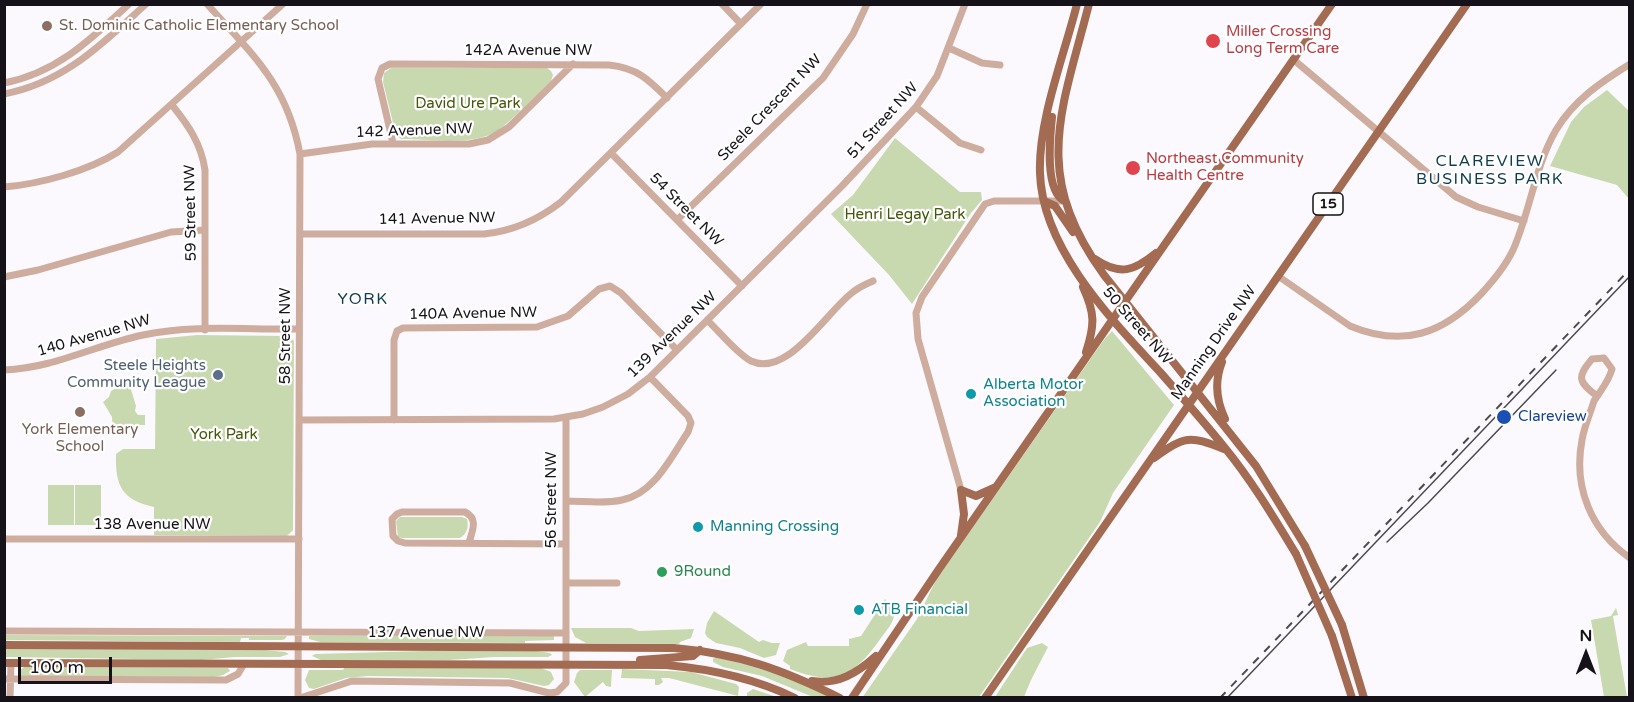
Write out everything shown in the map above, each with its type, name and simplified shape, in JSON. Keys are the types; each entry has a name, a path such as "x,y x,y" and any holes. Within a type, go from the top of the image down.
{"main road":[{"name":"50 Street NW","path":"1077,4 1050,104 1040,166 1044,201 1060,242 1078,276 1113,320 1188,404 1246,474 1296,554 1332,636 1352,698"},
{"name":"50 Street NW","path":"1089,4 1059,126 1058,164 1065,201 1075,228 1088,252 1232,433 1277,497 1305,546 1341,625 1365,698"},
{"path":"852,698 1332,4"},
{"name":"Manning Drive NW","path":"985,697 1467,4"},
{"path":"1050,104 1052,114 1050,166 1055,192 1060,199 1065,201"},
{"path":"1044,201 1055,206 1088,252 1109,268 1125,270 1140,265 1165,245"},
{"path":"1078,276 1094,316 1094,330 1083,362"},
{"path":"1229,346 1218,371 1216,390 1221,410 1232,433"},
{"path":"1148,463 1175,443 1188,439 1203,441 1227,451"},
{"path":"960,490 976,496 996,487"},
{"path":"960,490 964,514 961,538"},
{"path":"803,680 831,682 854,674 888,644"},
{"name":"137 Avenue NW","path":"4,645 674,648 700,650 749,660 803,680 840,698"},
{"path":"603,664 693,656 700,650"},
{"path":"700,650 700,669"},
{"name":"137 Avenue NW","path":"8,663 666,665 700,669 747,679 792,697"}],"street":[{"path":"4,83 34,75 63,61 85,45 129,4"},
{"path":"4,94 47,81 71,68 98,48 146,4"},
{"name":"58 Street NW","path":"207,4 266,71 285,101 300,154 299,698"},
{"path":"4,187 44,179 104,160 131,142 283,4"},
{"path":"722,4 741,24"},
{"name":"141 Avenue NW","path":"300,234 476,234 508,230 532,221 554,208 761,4"},
{"name":"Steele Crescent NW","path":"678,219 823,78 845,48 867,4"},
{"name":"51 Street NW","path":"842,186 916,107 934,82 965,4"},
{"path":"949,48 982,63 1000,65"},
{"path":"1294,60 1455,197 1478,207 1524,221"},
{"name":"142 Avenue NW","path":"300,154 365,144 469,144 496,136 509,127 573,64"},
{"path":"1278,276 1350,326 1364,332 1391,337 1416,334 1445,325 1466,309 1503,269 1524,221 1546,151 1563,119 1585,94 1629,64"},
{"name":"142A Avenue NW","path":"393,144 379,84 380,71 387,65 609,65 633,70 667,98"},
{"name":"59 Street NW","path":"172,105 195,136 204,161 206,330"},
{"path":"916,107 960,143 981,150"},
{"name":"54 Street NW","path":"611,153 742,286"},
{"name":"139 Avenue NW","path":"299,420 532,420 566,417 593,411 614,402 650,377 842,186"},
{"path":"960,490 918,339 916,323 918,308 922,297 981,208 989,202 1065,201"},
{"path":"4,277 38,270 171,232 205,230"},
{"path":"707,320 750,360 771,363 780,361 793,352 852,292 873,281"},
{"name":"140A Avenue NW","path":"394,420 394,340 397,331 405,328 537,327 568,316 599,289 610,286 621,293 677,350"},
{"name":"140 Avenue NW","path":"4,370 50,364 140,335 172,330 299,329"},
{"path":"1597,396 1585,387 1581,376 1582,371 1592,359 1604,358 1612,369 1597,396 1582,440 1580,462 1582,486 1593,519 1618,550 1629,558"},
{"path":"566,501 630,499 641,493 657,478 688,432 691,423 686,414 650,377"},
{"name":"56 Street NW","path":"565,664 566,417"},
{"path":"469,543 474,522 473,518 465,512 404,512 392,519 393,536 401,542 469,543 566,543"},
{"name":"138 Avenue NW","path":"4,539 299,540"},
{"path":"566,583 617,583"},
{"name":"137 Avenue NW","path":"4,631 565,633"},
{"path":"8,663 7,679 10,698"},
{"path":"7,679 226,680 238,674 244,664"},
{"path":"299,698 352,681 510,683 549,693 557,692 566,683 565,664"}],"green space":[{"name":"David Ure Park","path":"391,68 547,68 553,75 551,81 517,114 488,136 464,140 401,139 396,135 383,82 384,73"},
{"path":"1607,90 1629,111 1629,199 1617,185 1550,166 1571,122 1584,107"},
{"name":"Henri Legay Park","path":"895,138 960,192 981,192 982,200 971,213 912,304 889,275 831,214 853,195"},
{"path":"1112,331 1174,405 1113,493 1100,522 979,697 862,698 917,619 936,580"},
{"name":"York Park","path":"197,335 288,336 294,341 293,530 287,536 154,535 154,507 128,496 119,483 116,454 123,449 155,449 156,339"},
{"path":"124,383 130,386 136,406 135,411 138,415 145,415 145,425 128,425 123,434 117,436 113,433 112,417 103,402 109,397 111,391"},
{"path":"48,485 74,485 74,525 48,525"},
{"path":"75,485 101,485 101,525 75,525"},
{"path":"400,517 462,517 467,519 468,527 460,538 402,538 398,537 396,521"},
{"path":"885,599 894,609 893,621 871,651 852,669 832,677 820,677 790,669 790,666 783,661 787,650 806,642 808,646 849,646 849,639 861,636"},
{"path":"1616,608 1618,615 1613,616 1627,697 1604,697 1591,620 1611,616"},
{"path":"714,611 759,642 763,640 780,643 776,655 764,658 740,648 716,643 707,637 705,633 707,623"},
{"path":"571,628 631,628 639,631 694,629 691,638 679,644 586,643 575,637"},
{"path":"5,635 287,636 282,640 241,638 240,642 5,640"},
{"path":"309,636 554,636 554,640 525,641 525,643 320,642 309,639"},
{"path":"1042,643 1048,647 1024,697 995,697 1027,648"},
{"path":"5,648 265,650 289,654 280,657 202,660 5,657"},
{"path":"536,651 552,655 548,657 449,660 321,660 312,656 315,654"},
{"path":"717,656 782,675 830,697 813,697 762,676 723,667 713,662"},
{"path":"24,667 228,668 230,671 214,677 21,676 18,672"},
{"path":"344,668 541,668 551,672 554,679 549,685 544,686 508,678 368,676 346,678 314,689 309,688 305,680 309,670 343,670"},
{"path":"622,669 691,672 736,684 739,687 738,696 669,678 661,678 663,682 655,685 655,679 621,678"},
{"path":"580,670 612,670 611,687 606,686 603,682 585,697 574,682"},
{"path":"753,689 777,697 747,697 747,693"}],"tram line":[{"path":"1227,698 1630,276"},
{"path":"1387,542 1428,503 1556,370"}],"railway":[{"path":"1220,698 1630,269"}],"place":[{"name":"St. Dominic Catholic Elementary School","path":"47,26"},
{"name":"Miller Crossing Long Term Care","path":"1213,41"},
{"name":"Northeast Community Health Centre","path":"1133,168"},
{"name":"Steele Heights Community League","path":"218,375"},
{"name":"Alberta Motor Association","path":"971,394"},
{"name":"York Elementary School","path":"80,412"},
{"name":"Clareview","path":"1504,417"},
{"name":"Manning Crossing","path":"698,527"},
{"name":"9Round","path":"662,572"},
{"name":"ATB Financial","path":"859,610"}],"district":[{"name":"CLAREVIEW BUSINESS PARK","path":"1490,171"},
{"name":"YORK","path":"363,300"}]}
